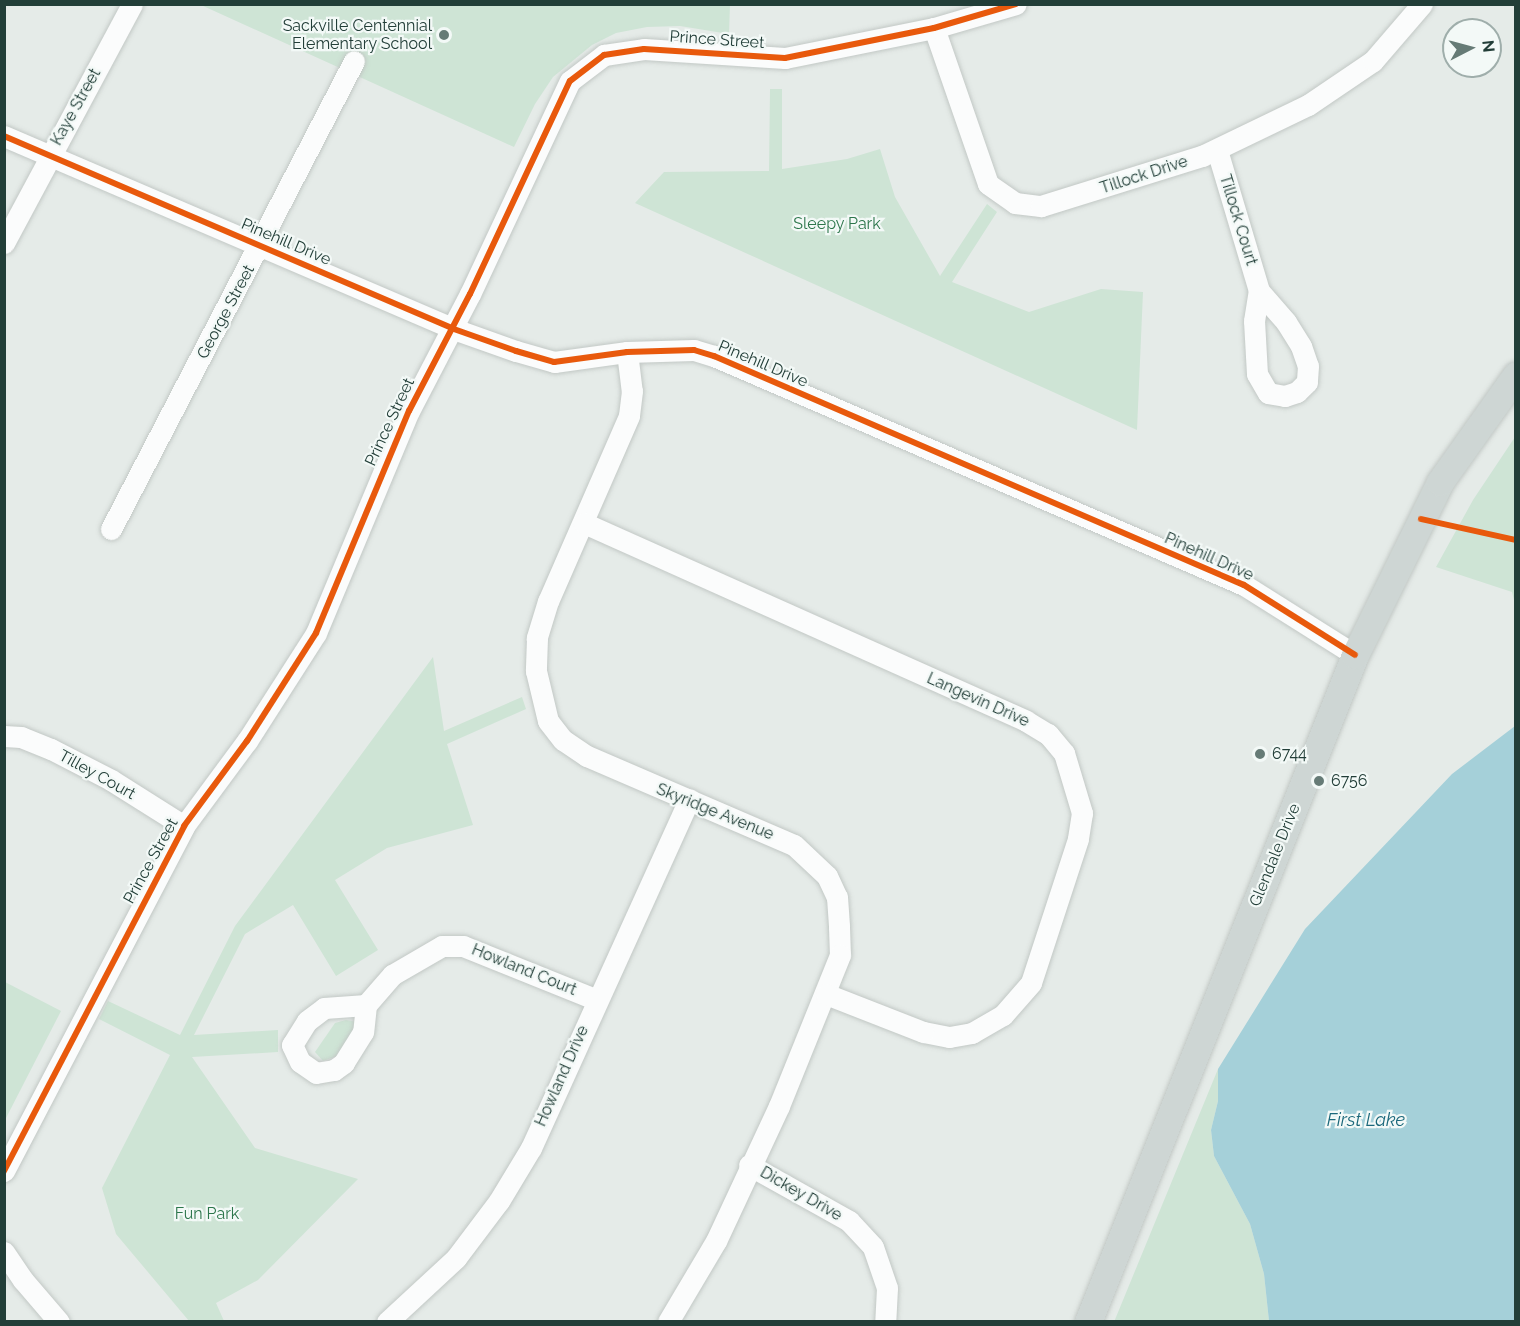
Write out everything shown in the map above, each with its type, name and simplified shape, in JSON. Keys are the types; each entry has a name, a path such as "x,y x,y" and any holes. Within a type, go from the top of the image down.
{"main road":[{"name":"Glendale Drive","path":"1088,1322 1355,655 1440,482 1515,375"}],"street":[{"name":"Kaye Street","path":"4,243 132,4"},
{"name":"Prince Street","path":"4,1172 184,826 247,741 316,633 409,411 570,81 603,55 644,49 785,58 934,28 1016,4"},
{"name":"Tillock Drive","path":"934,28 988,184 1015,203 1041,206 1120,184 1217,150 1308,105 1374,61 1422,4"},
{"name":"George Street","path":"111,529 261,246 354,61"},
{"name":"Pinehill Drive","path":"4,136 451,328 554,362 627,352 694,350 714,356 1244,585 1355,655"},
{"name":"Tillock Court","path":"1217,150 1258,291"},
{"name":"Skyridge Avenue","path":"627,352 632,391 629,416 548,601 537,638 537,682 548,721 563,740 587,756 646,784 688,798 794,845 827,876 837,897 840,955 826,993 716,1241 668,1322"},
{"name":"Langevin Drive","path":"584,523 1026,720 1048,734 1064,753 1081,805 1078,839 1031,984 1003,1015 972,1033 949,1037 924,1032 826,993"},
{"name":"Tilley Court","path":"4,736 21,737 51,749 111,780 184,826"},
{"name":"Howland Drive","path":"387,1322 456,1258 499,1201 551,1104 595,999 654,880 688,798"},
{"name":"Howland Court","path":"366,1005 392,975 432,950 454,944 595,999"},
{"name":"Dickey Drive","path":"749,1165 849,1221 873,1247 887,1288 885,1322"},
{"path":"4,1252 23,1280 59,1322"}],"green space":[{"path":"201,5 730,5 729,34 680,26 647,27 616,33 592,45 553,77 535,104 514,147"},
{"name":"Sleepy Park","path":"770,89 782,89 782,169 847,159 880,149 895,197 940,276 987,204 997,212 952,282 1029,312 1101,289 1143,292 1137,430 635,203 664,172 769,171"},
{"path":"1515,437 1515,604 1512,592 1436,567 1473,500"},
{"name":"Fun Park","path":"433,657 444,731 522,697 526,709 447,744 473,825 387,848 335,880 378,950 336,976 293,905 245,934 194,1035 278,1030 278,1052 192,1057 255,1148 358,1179 258,1280 216,1303 224,1321 189,1321 116,1234 102,1188 170,1055 99,1019 108,1001 180,1035 235,926"},
{"path":"5,982 61,1011 5,1120"},
{"path":"346,1020 358,1022 343,1054 323,1061 315,1052 335,1023"},
{"path":"1218,1069 1218,1101 1211,1130 1214,1156 1250,1224 1264,1274 1269,1321 1114,1322"}],"water":[{"name":"First Lake","path":"1515,726 1515,1321 1269,1321 1264,1274 1250,1224 1214,1156 1211,1130 1218,1101 1218,1069 1305,929 1452,774"}],"cycle path":[{"path":"4,1171 184,826 247,741 316,633 409,411 470,294 570,81 604,55 644,49 785,58 934,28 1016,4"},
{"path":"4,136 451,328 516,351 554,362 627,352 694,350 714,356 1244,585 1355,655"},
{"path":"1421,519 1516,540"}],"place":[{"name":"Sackville Centennial Elementary School","path":"444,35"},
{"name":"6744","path":"1260,754"},
{"name":"6756","path":"1319,781"}]}
